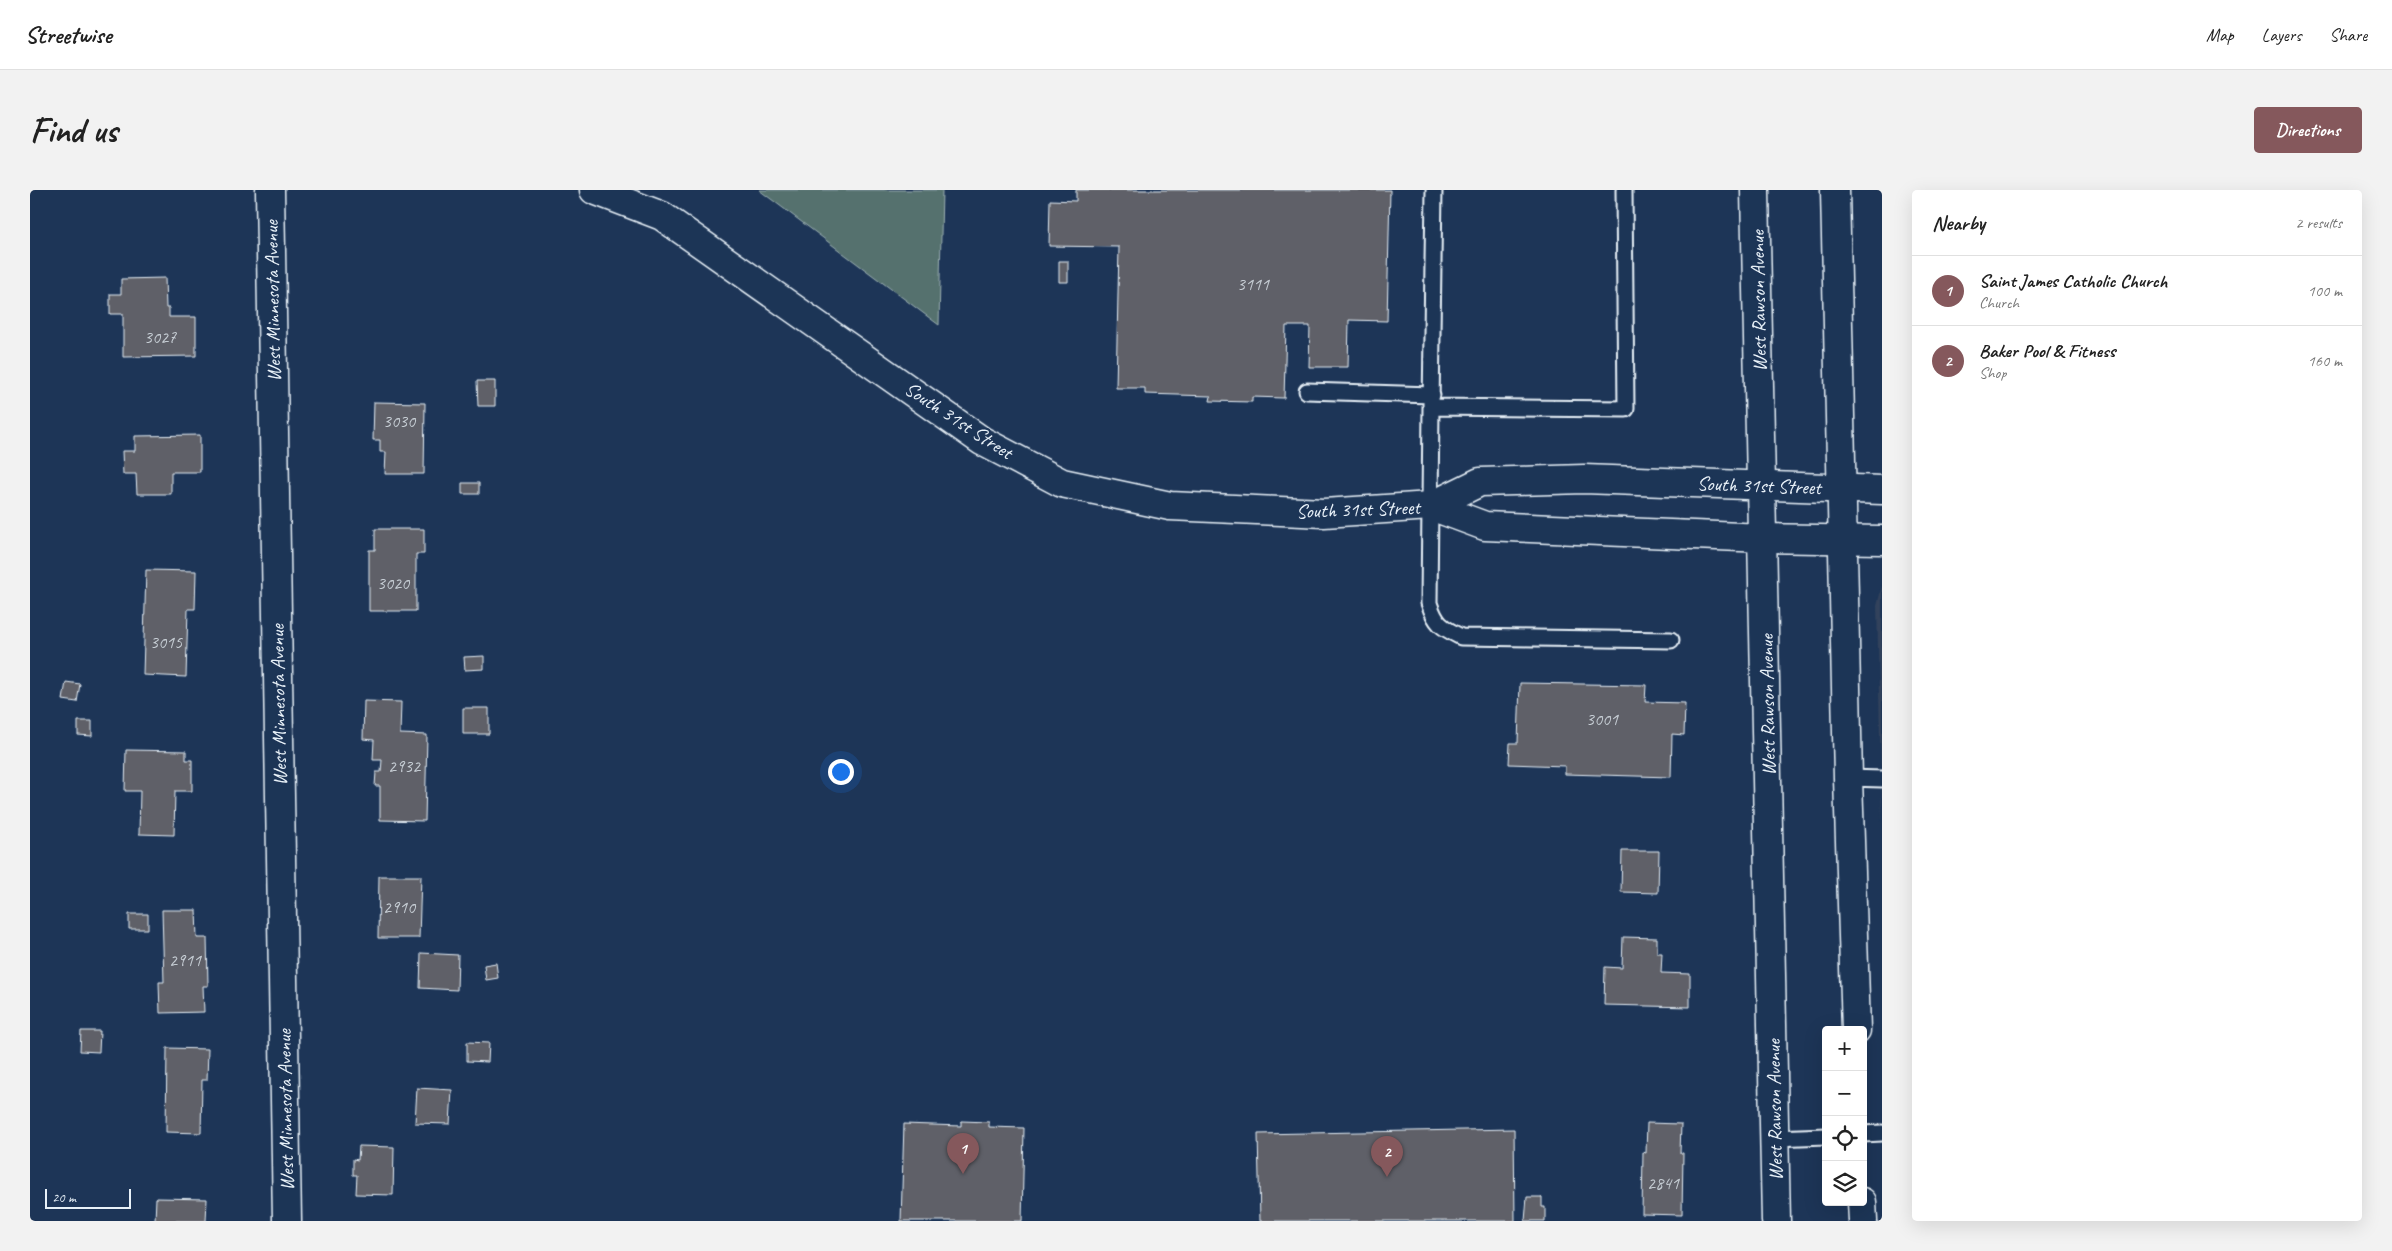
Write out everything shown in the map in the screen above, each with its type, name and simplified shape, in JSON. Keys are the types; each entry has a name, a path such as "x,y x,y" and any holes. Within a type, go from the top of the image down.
{"street":[{"name":"West Minnesota Avenue","path":"270,190 287,1221"},
{"name":"South 31st Street","path":"594,190 662,216 982,441 1062,483 1170,506 1324,513 1432,506 1480,482 1584,479 1882,490"},
{"name":"West Rawson Avenue","path":"1756,190 1776,1221"},
{"path":"1836,190 1848,778 1856,1026"},
{"name":"South 31st Street","path":"1432,506 1485,526 1764,538 1882,540"},
{"path":"1862,1206 1863,1221"}],"lane":[{"path":"1434,190 1432,506 1429,603 1434,619 1444,628 1461,637 1671,640"},
{"path":"1308,392 1432,401 1626,410 1624,190"},
{"path":"1848,778 1882,778"},
{"path":"1867,1134 1882,1134"},
{"path":"1775,1138 1822,1136"}],"shaded area":[{"path":"1882,586 1882,823 1877,606"}],"green space":[{"path":"759,190 942,190 939,325"}],"building":[{"path":"1076,190 1390,190 1387,321 1349,320 1348,367 1309,367 1310,326 1286,326 1284,398 1252,397 1252,402 1210,401 1211,396 1145,394 1145,388 1116,388 1119,247 1049,246 1050,200 1076,201"},
{"path":"1059,261 1068,261 1068,282 1059,282"},
{"path":"165,278 166,308 169,308 169,317 196,317 196,356 123,357 123,314 110,314 110,294 121,294 121,279"},
{"path":"477,381 495,381 495,406 478,406"},
{"path":"374,402 425,403 424,474 385,474 386,452 380,452 380,440 373,440"},
{"path":"200,435 200,472 171,472 171,494 137,494 136,474 123,474 122,451 135,451 135,436"},
{"path":"462,483 479,483 479,494 462,494"},
{"path":"375,529 424,529 424,554 416,554 416,611 369,611 369,550 375,550"},
{"path":"146,570 196,571 195,609 188,609 186,677 143,675"},
{"path":"484,656 484,669 465,670 464,657"},
{"path":"66,682 80,684 77,702 63,700"},
{"path":"1520,683 1646,685 1645,702 1685,703 1684,735 1672,734 1671,777 1565,774 1565,766 1509,764 1510,743 1518,743"},
{"path":"364,701 401,702 400,734 427,735 425,821 380,820 380,786 375,786 376,772 381,772 382,760 373,760 374,740 363,739"},
{"path":"463,708 489,708 489,734 463,734"},
{"path":"78,721 92,721 92,736 78,735"},
{"path":"126,750 186,751 186,760 192,760 192,791 175,791 174,835 139,834 140,791 125,791"},
{"path":"1622,851 1659,851 1658,893 1621,892"},
{"path":"379,876 421,876 419,938 378,938"},
{"path":"162,910 196,910 197,938 207,938 208,986 203,986 204,1012 160,1013 159,982 164,982"},
{"path":"129,914 148,914 148,929 129,929"},
{"path":"1623,937 1657,938 1657,953 1662,953 1661,973 1690,974 1690,1007 1604,1005 1605,967 1622,968"},
{"path":"421,953 458,955 457,990 420,988"},
{"path":"496,963 498,978 486,980 484,965"},
{"path":"81,1031 100,1031 99,1052 80,1051"},
{"path":"467,1042 489,1043 488,1062 467,1061"},
{"path":"167,1048 208,1049 207,1080 202,1080 201,1133 166,1132"},
{"path":"417,1088 452,1090 450,1124 415,1123"},
{"path":"961,1121 989,1122 989,1127 1024,1128 1022,1221 901,1221 904,1124 961,1126"},
{"path":"1647,1123 1681,1124 1680,1153 1683,1153 1682,1215 1642,1214 1643,1152 1646,1153"},
{"path":"1514,1129 1515,1221 1260,1221 1258,1134"},
{"path":"359,1146 394,1147 393,1195 356,1194 357,1175 353,1175 353,1159 358,1160"},
{"path":"1527,1197 1542,1197 1542,1207 1545,1207 1545,1221 1525,1221"},
{"path":"156,1198 207,1199 206,1221 155,1221"}],"place":[{"name":"Saint James Catholic Church","path":"963,1174"},
{"name":"Baker Pool & Fitness","path":"1387,1177"}]}
